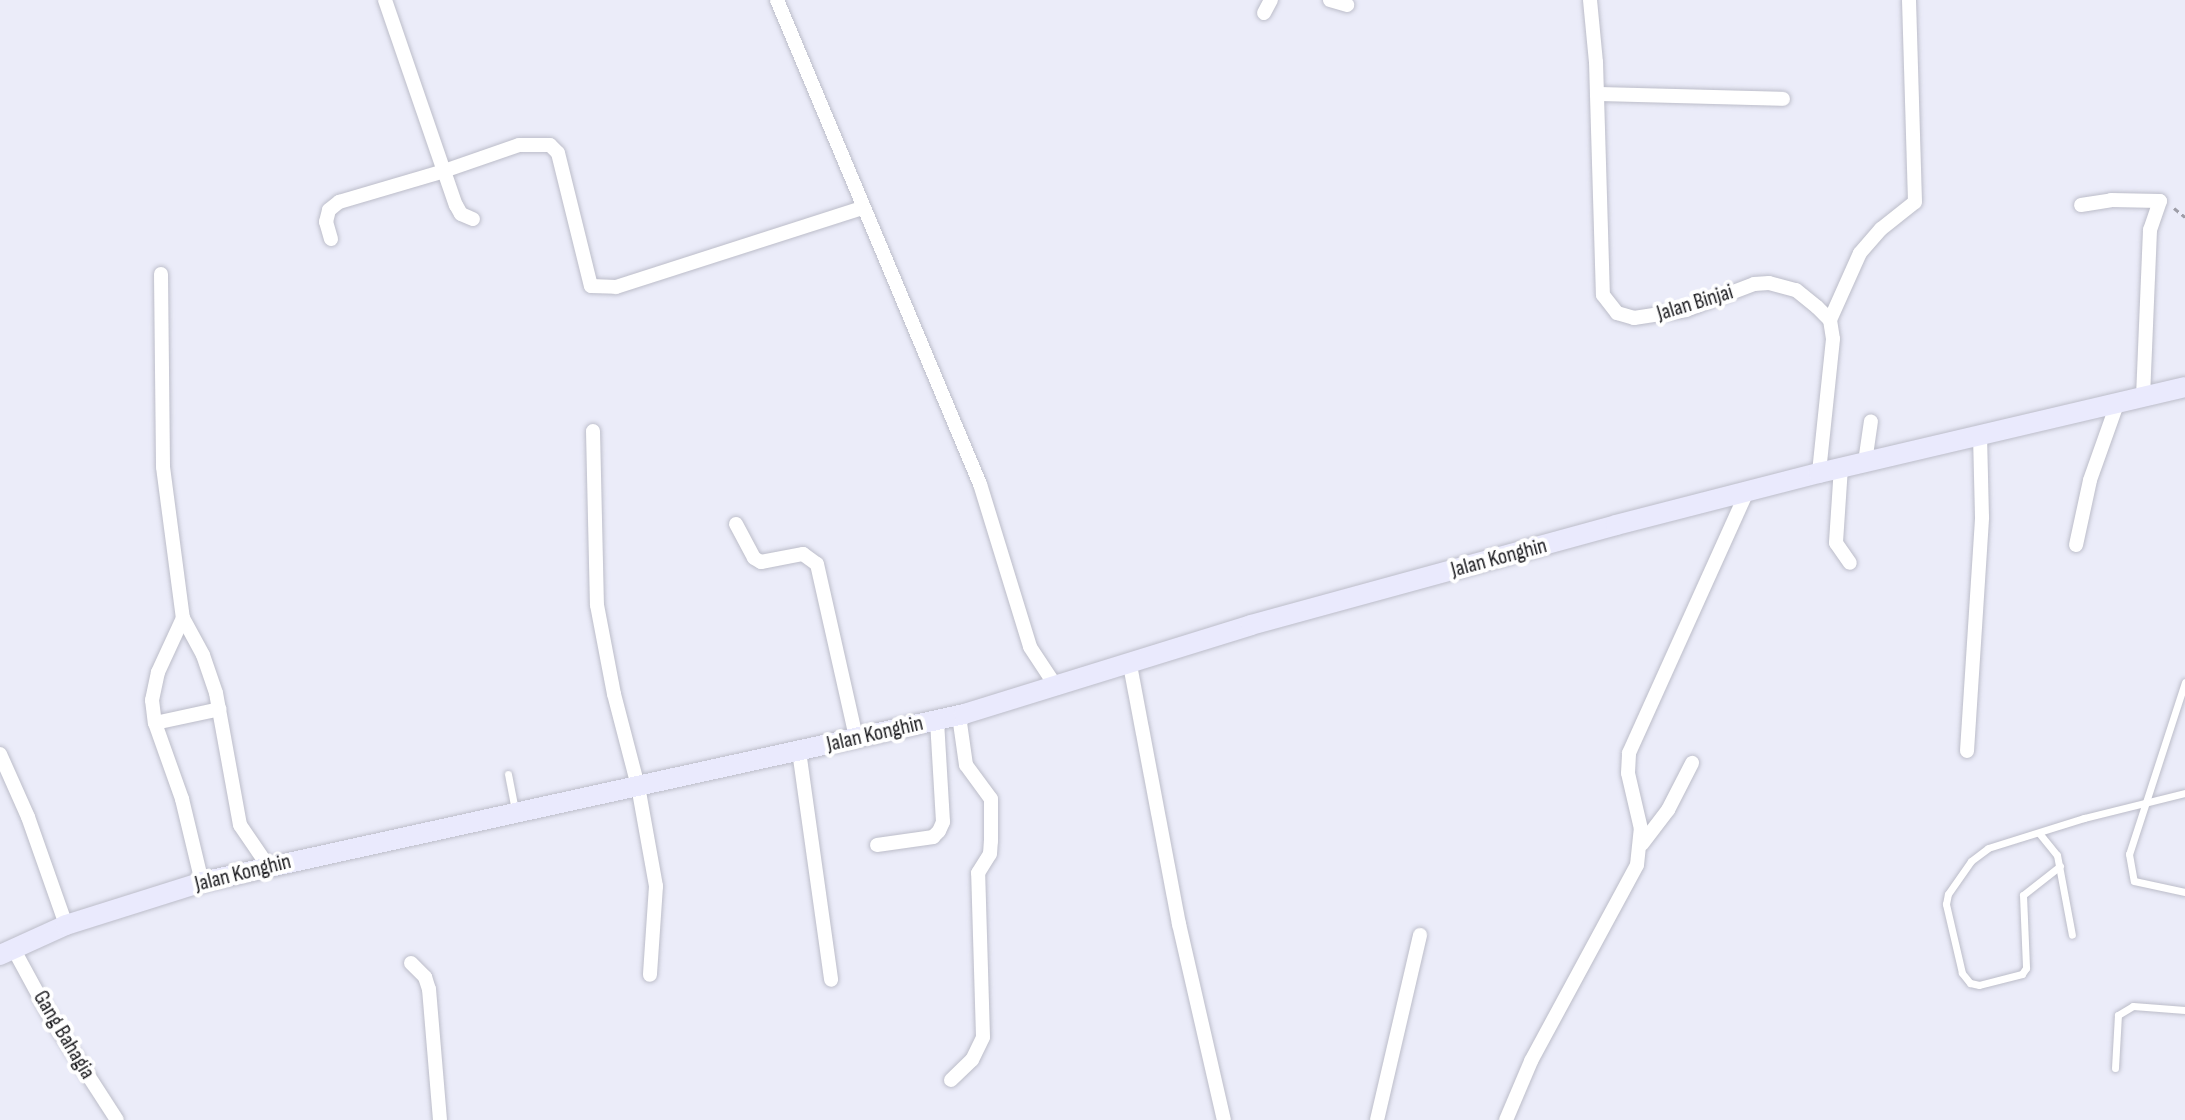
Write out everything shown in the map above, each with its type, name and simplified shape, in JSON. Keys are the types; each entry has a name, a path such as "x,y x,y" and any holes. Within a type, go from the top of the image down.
{"street":[{"path":"385,0 456,205 461,214 473,219"},
{"path":"777,0 980,484 1030,647 1057,688"},
{"path":"1330,0 1347,5"},
{"name":"Jalan Binjai","path":"1590,0 1597,94 1603,295 1617,313 1634,318 1686,310 1754,284 1769,283 1796,290 1830,320"},
{"path":"1819,473 1833,339 1830,320 1860,253 1881,229 1915,202 1909,0"},
{"path":"1597,94 1783,99"},
{"path":"331,239 326,222 329,210 339,202 519,145 550,145 558,153 591,286 602,288 862,208"},
{"path":"2081,205 2111,200 2160,201 2150,230 2143,396"},
{"path":"161,274 163,467 183,618 203,655 220,709 240,825 268,866"},
{"name":"Jalan Konghin","path":"7,952 66,925 202,882 959,716 1057,688 1251,625 1841,467 2185,387"},
{"path":"2076,545 2090,480 2117,404"},
{"path":"1865,462 1871,421"},
{"path":"593,431 597,605 614,694 638,786 656,886 650,975"},
{"path":"1967,751 1982,517 1980,434"},
{"path":"1841,467 1836,543 1850,563"},
{"path":"1506,1120 1531,1061 1637,865 1641,829 1628,773 1629,753 1747,492"},
{"path":"736,524 754,558 761,562 803,554 817,564 856,737"},
{"path":"183,618 158,672 152,700 155,723 182,799 202,882"},
{"path":"1130,665 1179,924 1224,1120"},
{"path":"155,723 220,709"},
{"path":"951,1080 972,1060 983,1037 978,873 990,854 991,841 991,799 966,765 959,716"},
{"path":"877,845 933,837 939,831 943,822 937,720"},
{"path":"799,751 831,980"},
{"path":"0,754 28,817 66,925"},
{"path":"1641,845 1668,810 1692,763"},
{"path":"1377,1120 1420,935"},
{"name":"Gang Bahagia","path":"7,952 117,1120"},
{"path":"411,963 425,977 429,989 440,1120"}],"lane":[{"path":"2185,682 2129,854 2134,881 2185,892"},
{"path":"508,774 515,812"},
{"path":"2060,866 2023,895 2026,968 2022,974 1979,985 1970,983 1962,973 1948,916 1948,894 1971,861 1988,848 2185,793"},
{"path":"2039,833 2057,855 2072,935"},
{"path":"2115,1068 2118,1015 2133,1006 2185,1010"}]}
